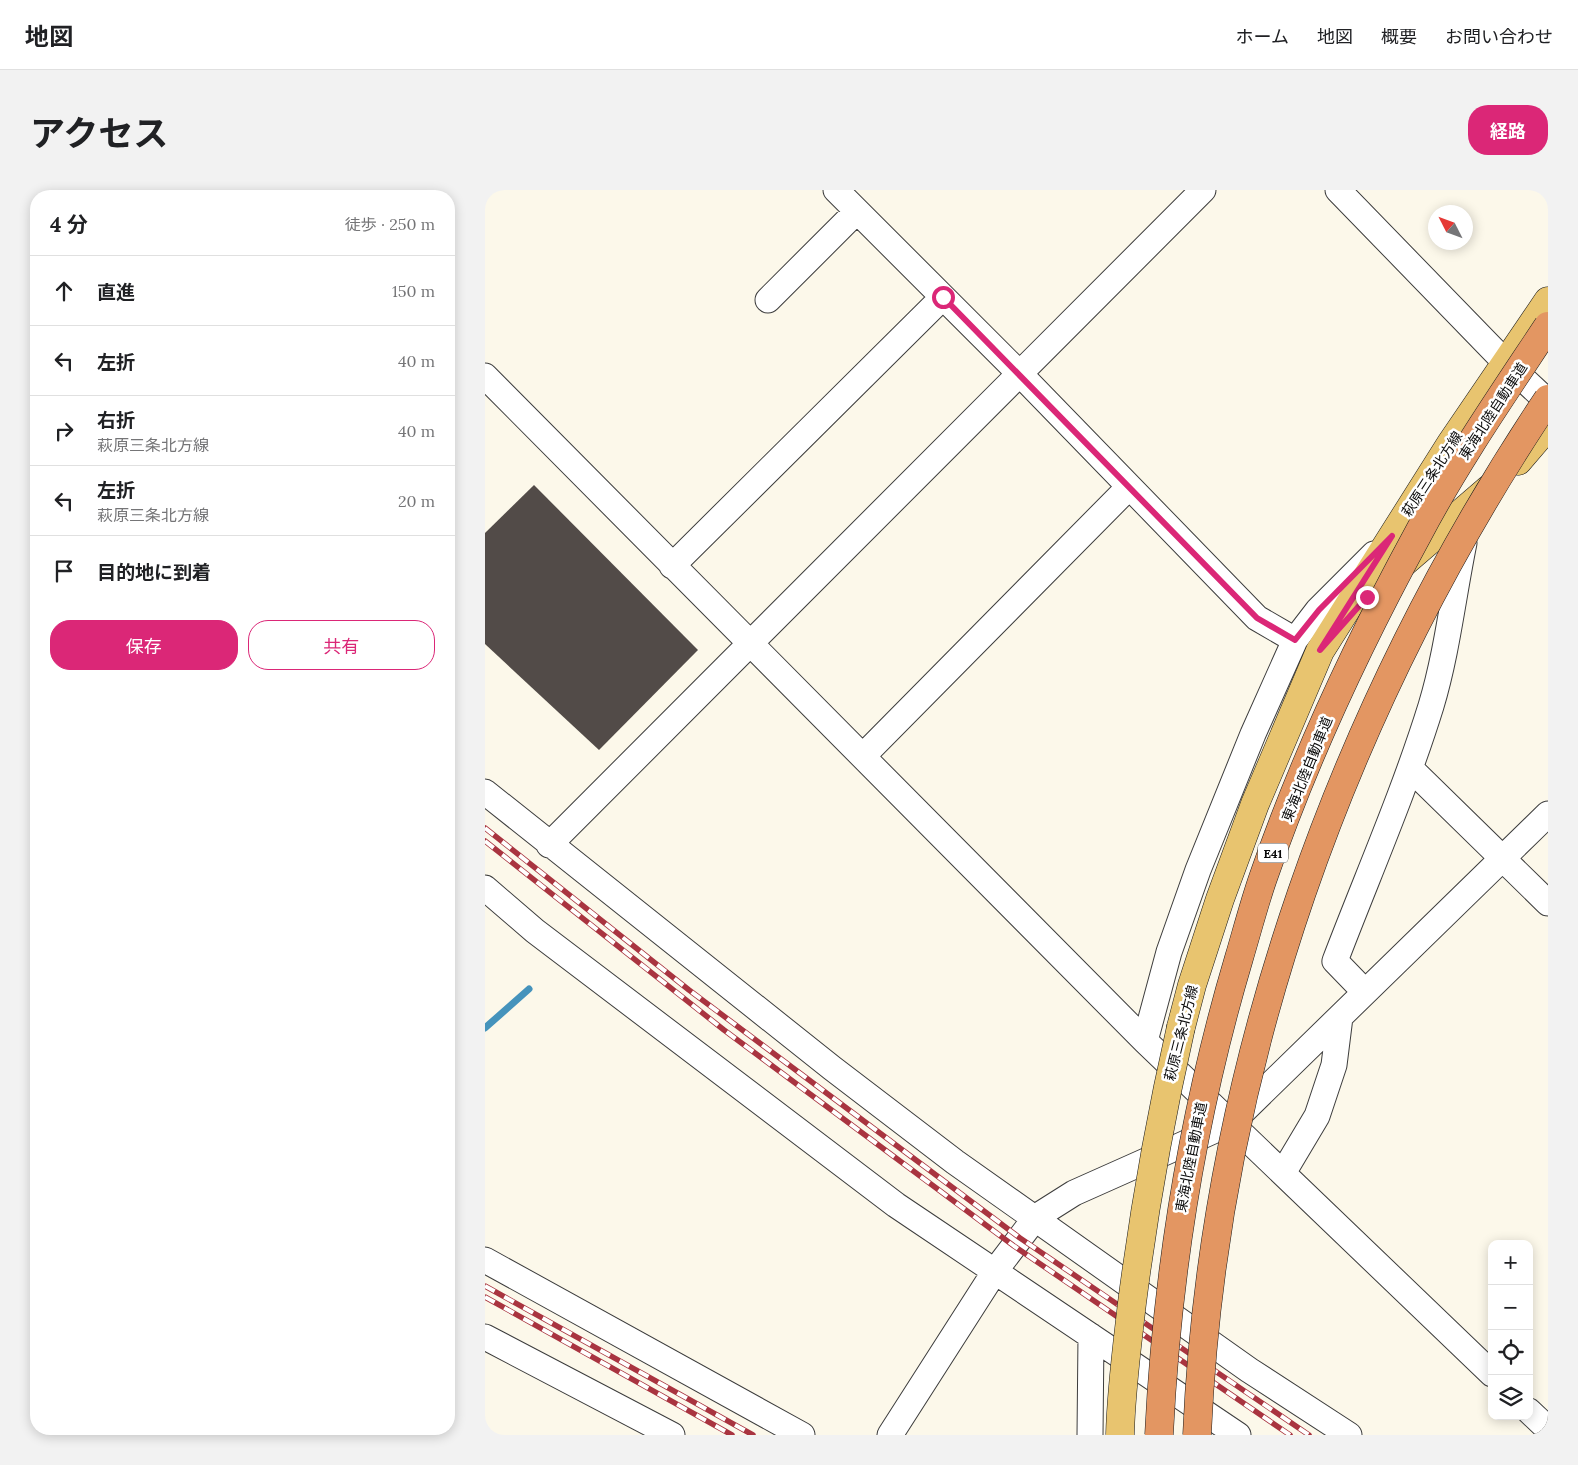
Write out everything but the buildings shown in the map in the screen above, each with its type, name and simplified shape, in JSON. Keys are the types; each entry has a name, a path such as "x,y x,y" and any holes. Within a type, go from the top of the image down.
{"highway":[{"name":"東海北陸自動車道","path":"1159,1435 1162,1364 1174,1247 1195,1130 1226,1004 1263,878 1311,755 1361,644 1410,549 1481,427 1548,326"},
{"path":"1197,1435 1199,1382 1213,1258 1232,1138 1262,1016 1300,893 1345,776 1396,661 1458,545 1513,451 1548,400"}],"main road":[{"name":"萩原三条北方線","path":"1120,1435 1139,1249 1164,1100 1192,984 1220,899 1255,804 1320,650 1505,362 1548,301"},
{"name":"萩原三条北方線","path":"1320,650 1367,597 1513,467 1548,426"}],"street":[{"path":"836,190 1020,374 1257,618 1295,640"},
{"path":"549,845 1203,190"},
{"path":"1338,190 1505,362 1548,400"},
{"path":"768,300 857,211"},
{"path":"672,566 943,297"},
{"path":"485,376 1145,1041 1488,1370"},
{"path":"863,756 1129,487"},
{"path":"1365,992 1335,961 1410,768 1431,706 1445,654 1472,504"},
{"path":"1145,1041 1169,952 1198,870 1253,734 1295,640 1319,610 1392,536"},
{"path":"1410,768 1548,904"},
{"path":"485,792 549,845 855,1086 955,1162 1036,1217 1249,1370 1349,1435"},
{"path":"890,1435 995,1271 1036,1217 1073,1193 1231,1123 1548,814"},
{"path":"487,894 896,1205 1238,1435"},
{"path":"1283,1173 1317,1116 1334,1065 1340,1017"},
{"path":"485,1260 802,1435"},
{"path":"485,1336 671,1435"},
{"path":"1090,1435 1091,1336"},
{"path":"1533,1415 1548,1429"}],"waterway":[{"path":"485,1028 529,989"}],"railway":[{"path":"485,828 689,990 1020,1238 1309,1435"},
{"path":"485,841 724,1030 1014,1246 1290,1435"},
{"path":"485,1286 753,1435"},
{"path":"485,1297 732,1435"}],"route":[{"path":"943,297 1257,618 1295,640 1343,584 1392,536 1320,650 1367,597"}]}
